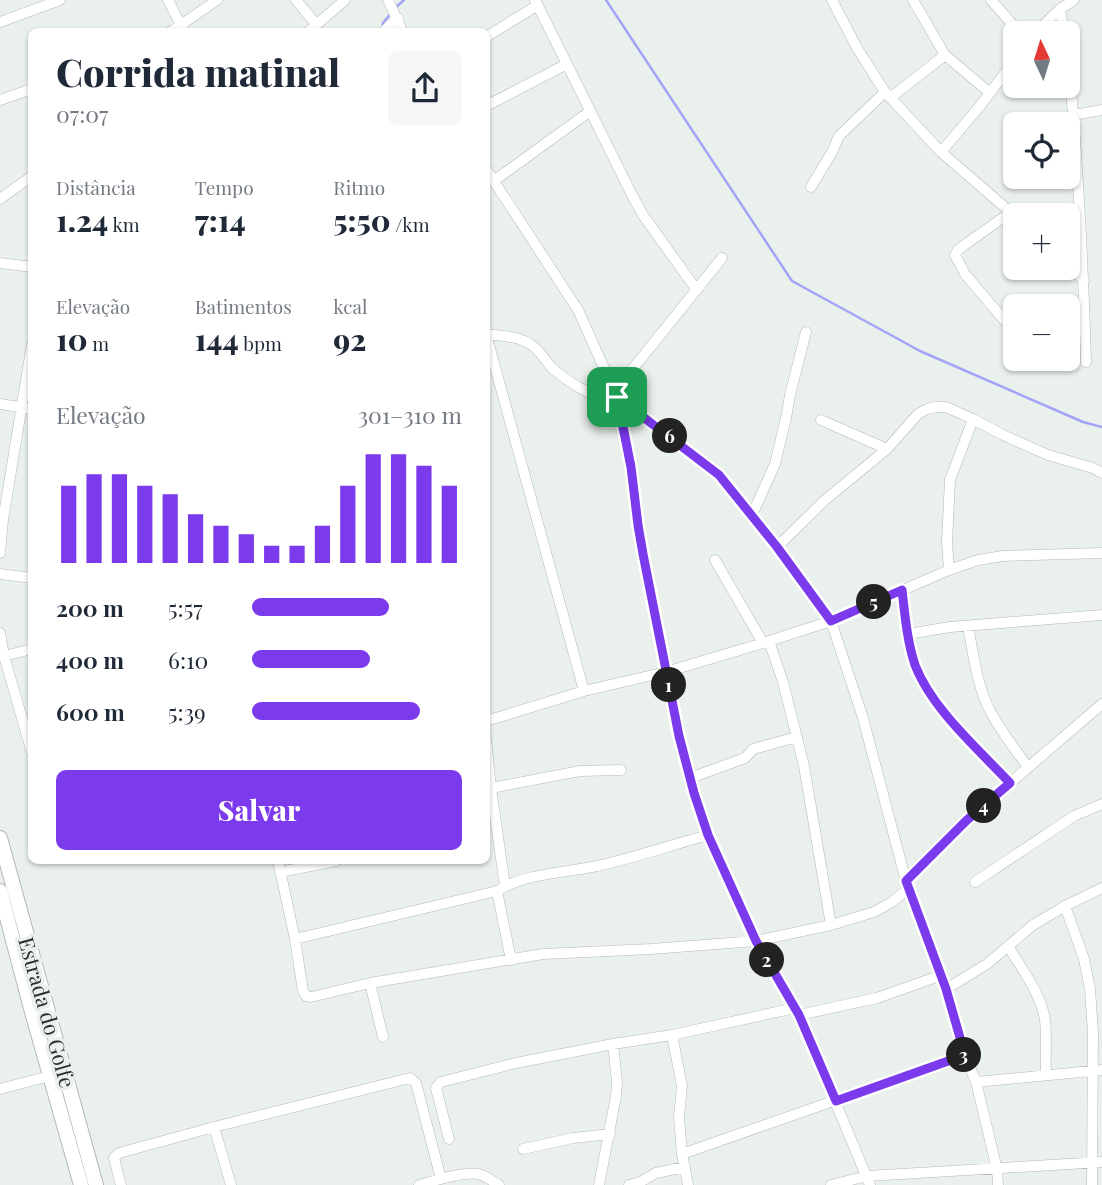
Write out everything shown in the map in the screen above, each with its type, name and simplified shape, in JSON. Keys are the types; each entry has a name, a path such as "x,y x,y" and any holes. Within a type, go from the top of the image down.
{"highway":[{"name":"Estrada do Golfe","path":"0,838 96,1185"},
{"name":"Estrada do Golfe","path":"0,891 4,918 81,1185"}],"street":[{"path":"0,22 60,0"},
{"path":"168,0 182,28"},
{"path":"184,28 218,0"},
{"path":"296,0 312,28 345,0"},
{"path":"388,0 402,28"},
{"path":"832,0 857,48 888,94 941,152 1003,205"},
{"path":"912,0 945,55 990,93"},
{"path":"991,0 1009,21"},
{"path":"1048,21 1074,0"},
{"path":"490,34 536,2 643,215 696,289"},
{"path":"1060,9 1062,21"},
{"path":"387,28 398,18"},
{"path":"811,187 839,136 888,94 945,55"},
{"path":"490,104 567,64"},
{"path":"941,152 1003,76"},
{"path":"0,100 28,90"},
{"path":"1080,114 1102,110"},
{"path":"495,180 589,112"},
{"path":"490,174 579,310 617,398 666,672 690,778 708,835 756,941 797,1012 868,1180"},
{"path":"0,199 28,179"},
{"path":"1078,189 1086,362"},
{"path":"1003,220 963,246 956,255 965,274 1003,319"},
{"path":"617,398 696,289 722,258"},
{"path":"0,263 28,266"},
{"path":"1080,277 1084,280"},
{"path":"752,515 777,456 806,332"},
{"path":"490,334 529,343 566,379 596,397 617,398 719,475 777,547 831,621 863,718 907,885 942,975 965,1055 976,1082 997,1169 998,1185"},
{"path":"490,345 584,691"},
{"path":"0,404 27,408 2,520 0,553"},
{"path":"777,547 825,500 887,449 918,414 927,409 946,407 1048,455 1102,473"},
{"path":"949,570 947,542 950,480 973,419"},
{"path":"821,420 887,449"},
{"path":"490,720 584,691 666,672 831,621 978,560 1003,555 1102,553"},
{"path":"715,560 766,642 783,682 814,820 831,925"},
{"path":"0,574 28,578"},
{"path":"902,590 916,667 935,701 1010,783"},
{"path":"908,634 950,627 1102,615"},
{"path":"968,626 982,691 988,706 1028,767"},
{"path":"0,633 28,739"},
{"path":"4,656 28,650"},
{"path":"279,864 303,991 306,996 311,997 370,983 543,954 756,941 831,925 874,912 892,902 959,828 1102,704"},
{"path":"690,778 744,758 753,749 797,737"},
{"path":"491,788 580,771 621,770"},
{"path":"490,778 491,825 511,960"},
{"path":"975,882 1074,816 1102,804"},
{"path":"295,939 501,889 532,878 618,861 708,835"},
{"path":"280,872 321,864"},
{"path":"946,989 987,964 1033,925 1102,888"},
{"path":"1065,906 1084,960 1090,989 1097,1070 1098,1162 1092,1185"},
{"path":"1008,946 1042,1008 1045,1021 1046,1075"},
{"path":"449,1139 436,1088 441,1082 516,1063 613,1044 877,998 942,975"},
{"path":"370,983 383,1037"},
{"path":"673,1035 682,1086 679,1117 688,1185"},
{"path":"599,1185 617,1096 613,1044"},
{"path":"682,1154 965,1055"},
{"path":"976,1082 1097,1070"},
{"path":"0,1089 50,1076"},
{"path":"121,1185 114,1158 119,1153 410,1078 416,1083 441,1179"},
{"path":"214,1127 231,1185"},
{"path":"523,1149 573,1138 610,1134"},
{"path":"831,1185 1098,1162"},
{"path":"629,1185 656,1173 685,1167"},
{"path":"419,1185 475,1173 499,1185"}],"waterway":[{"path":"395,8 404,0"},
{"path":"606,0 792,281 920,351 1083,422 1102,427"},
{"path":"382,28 391,13"}],"route":[{"path":"617,397 730,486 831,621 902,590 912,655 922,679 942,711 1010,783 967,820 906,881 946,989 965,1055 836,1101 796,1008 756,941 708,835 694,793 679,736 643,554 631,467 617,397"}]}
